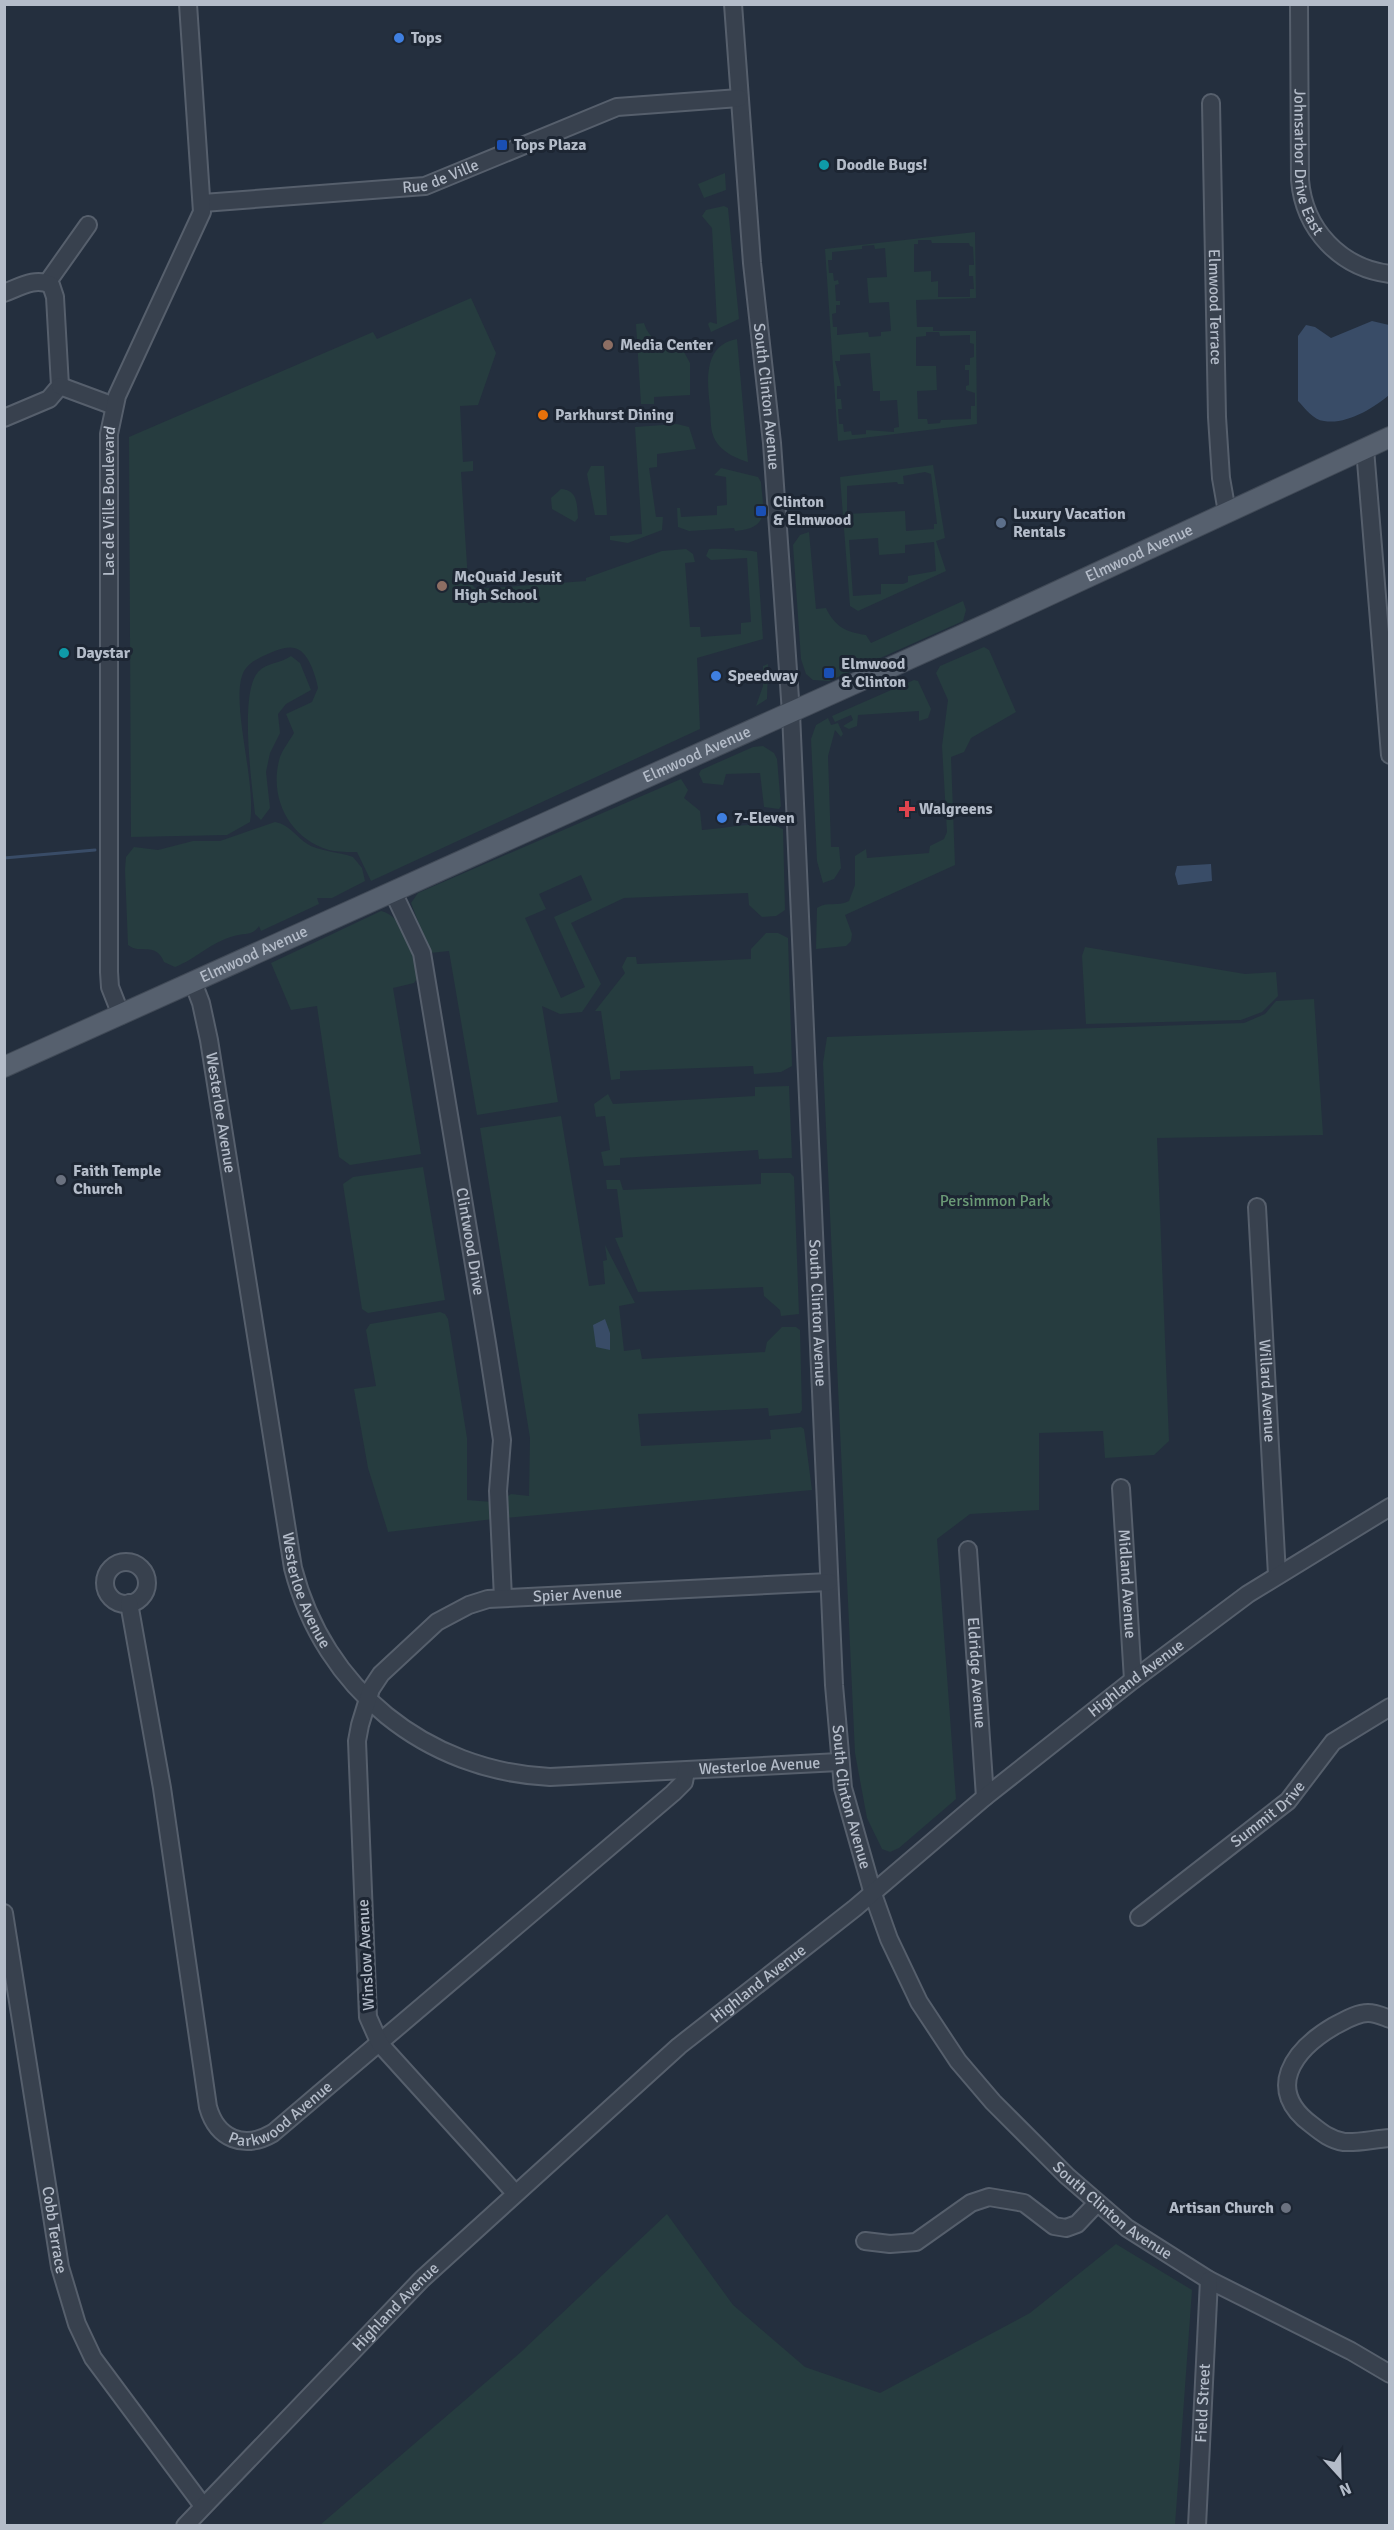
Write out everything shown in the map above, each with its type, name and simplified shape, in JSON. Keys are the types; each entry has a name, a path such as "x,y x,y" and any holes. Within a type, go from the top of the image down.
{"main road":[{"name":"Elmwood Avenue","path":"4,1067 791,713 1389,437"}],"street":[{"name":"Lac de Ville Boulevard","path":"121,1015 112,994 109,972 108,449 114,406 199,221 203,203 188,4"},
{"name":"South Clinton Avenue","path":"733,4 754,284 772,443 791,713 829,1582 839,1762 849,1815 873,1894 904,1971 944,2042 993,2102 1097,2204 1127,2228 1209,2280 1351,2350 1389,2374"},
{"name":"Johnsarbor Drive East","path":"1299,4 1300,180 1307,213 1320,236 1342,256 1364,268 1389,274"},
{"name":"Rue de Ville","path":"203,203 425,186 617,107 739,98"},
{"name":"Elmwood Terrace","path":"1211,103 1217,417 1221,478 1227,512"},
{"path":"48,283 88,225"},
{"path":"4,293 33,282 48,283"},
{"path":"4,418 50,399 60,386 55,297 48,283"},
{"path":"60,386 114,406"},
{"path":"1365,449 1389,755"},
{"name":"Clintwood Drive","path":"393,892 422,953 487,1343 502,1440 498,1491 503,1598"},
{"name":"Westerloe Avenue","path":"193,982 201,1003 209,1040 293,1568 302,1599 318,1635 330,1654 368,1701 400,1727 433,1745 503,1772 550,1777 839,1762"},
{"name":"Willard Avenue","path":"1257,1207 1277,1575"},
{"name":"Midland Avenue","path":"1121,1488 1133,1680"},
{"name":"Highland Avenue","path":"185,2526 422,2278 679,2046 873,1894 985,1797 1133,1680 1277,1575 1389,1507"},
{"name":"Eldridge Avenue","path":"968,1550 985,1797"},
{"name":"Spier Avenue","path":"368,1701 381,1674 437,1622 469,1605 503,1598 829,1582"},
{"name":"Parkwood Avenue","path":"129,1604 162,1788 208,2107 220,2131 232,2139 254,2141 267,2137 380,2044 673,1793 684,1782 686,1771"},
{"name":"Winslow Avenue","path":"368,1701 357,1741 368,2017 380,2044 515,2193"},
{"name":"Summit Drive","path":"1138,1917 1288,1801 1333,1742 1389,1707"},
{"name":"Cobb Terrace","path":"4,1913 60,2267 71,2308 103,2374 203,2506"},
{"path":"1389,2019 1378,2014 1365,2013 1352,2017 1316,2037 1290,2069 1286,2087 1293,2107 1306,2121 1331,2139 1361,2142 1389,2138"},
{"path":"865,2241 890,2244 916,2242 971,2204 989,2197 1024,2203 1054,2226 1066,2228 1077,2224 1097,2204"},
{"name":"Field Street","path":"1197,2526 1209,2280"}],"green space":[{"path":"725,173 726,190 704,198 698,184"},
{"path":"724,206 728,208 739,319 711,332 708,324 710,322 717,324 712,228 702,216 706,210"},
{"path":"975,232 976,298 916,300 917,327 933,327 933,331 976,331 977,424 838,441 825,249","holes":["918,240 931,240 932,243 969,243 973,247 974,265 969,265 969,276 973,276 974,289 970,289 970,297 938,297 938,281 931,282 931,271 914,272 914,244 918,244","874,245 875,249 885,248 887,277 867,278 869,303 889,302 891,331 881,332 881,336 869,337 868,332 837,335 837,327 833,327 832,314 836,313 836,305 840,305 840,301 836,301 835,285 839,284 838,280 834,281 833,273 829,273 828,260 832,260 832,252 862,249 862,246","926,332 939,332 940,336 970,335 970,343 974,344 974,357 970,358 970,365 965,365 965,370 969,370 969,385 966,386 966,390 975,393 975,406 971,406 971,419 941,420 940,423 928,424 927,419 918,419 917,391 937,390 936,366 916,366 916,337 926,336","870,353 873,391 880,391 880,401 897,400 899,427 894,428 894,432 866,430 866,434 852,435 851,431 844,432 843,424 839,424 838,409 842,409 841,399 837,399 837,386 841,386 835,361 840,361 840,355"]},
{"name":"McQuaid Jesuit High School","path":"471,298 496,353 478,405 460,406 463,462 473,461 473,471 461,472 468,581 476,589 586,581 586,578 662,551 686,549 693,554 695,562 685,563 690,627 700,627 701,637 741,634 741,623 751,622 747,558 711,560 706,556 709,549 754,551 757,552 763,639 697,658 700,729 371,881 357,852 332,851 315,844 293,826 280,801 277,772 280,757 294,733 286,714 312,702 318,688 312,668 304,654 293,648 282,649 263,656 249,665 244,671 240,684 241,721 250,786 250,822 227,835 131,837 129,437 373,332 377,339"},
{"path":"644,323 650,335 655,339 684,352 690,363 690,395 654,397 654,404 641,404 636,324"},
{"path":"737,339 748,462 718,445 711,425 708,376 713,356 718,348"},
{"path":"677,424 689,427 696,449 657,454 657,467 649,468 656,517 663,517 662,530 628,543 610,540 610,536 642,534 635,427"},
{"path":"933,465 945,538 936,541 946,571 858,611 850,606 840,477","holes":["925,472 931,474 937,524 934,524 934,529 906,531 905,511 847,514 847,486 897,482 904,484 903,476","878,538 879,555 905,553 905,545 934,542 936,571 908,576 908,582 903,584 881,584 881,594 853,596 849,540"]},
{"path":"591,466 604,466 607,515 595,515 587,474"},
{"path":"721,468 758,477 761,482 763,509 760,522 747,529 735,531 734,528 689,531 678,527 677,508 680,508 681,517 717,515 717,506 727,505 726,477 714,475"},
{"path":"561,489 571,492 576,499 578,518 575,522 552,509 551,498"},
{"path":"809,532 816,609 826,608 833,620 842,628 866,635 871,643 963,601 966,610 963,621 829,681 813,680 806,674 801,659 793,545 800,535"},
{"path":"984,647 989,650 1016,712 971,738 964,752 951,757 955,865 845,915 852,934 851,941 846,946 816,949 817,908 849,901 855,885 855,856 866,849 867,858 929,853 930,846 944,839 947,832 942,746 948,700 936,673 940,666"},
{"path":"291,656 300,663 311,690 286,704 278,714 280,733 270,753 266,772 270,808 261,820 255,814 248,740 249,699 252,683 258,672 265,666"},
{"path":"768,664 767,699 756,706 763,686 763,666"},
{"path":"914,680 918,681 931,709 928,718 919,721 919,711 858,715 857,726 849,729 843,726 853,720 851,715 835,722 832,716"},
{"path":"828,718 831,725 838,723 843,734 841,737 835,730 828,756 831,847 839,847 841,868 834,879 823,883 817,861 811,739 816,725"},
{"path":"763,746 774,753 777,759 781,806 779,809 764,807 760,773 726,774 723,785 703,783 699,774 701,770 753,747"},
{"path":"681,779 688,790 684,798 700,811 702,830 755,825 775,826 783,829 785,910 776,916 762,917 749,905 748,893 624,898 571,923 601,984 582,1012 560,1014 542,1006 558,1102 477,1115 449,951 430,953 411,903 418,893","holes":["581,875 592,900 554,917 585,987 561,998 525,918 546,909 539,894"]},
{"path":"275,822 290,829 311,846 353,857 362,868 365,881 332,898 317,898 319,904 261,931 259,926 251,933 226,939 175,967 164,962 157,952 128,945 125,870 126,857 134,847 158,850 193,841 220,841"},
{"path":"381,911 389,914 401,927 422,972 414,983 393,988 421,1154 350,1165 339,1157 317,1006 291,1010 271,963"},
{"path":"766,933 778,933 788,938 792,1066 781,1072 754,1074 753,1066 620,1071 620,1079 611,1080 601,1011 595,1011 625,973 622,967 627,957 636,957 637,964 751,959 751,949"},
{"path":"1085,947 1245,974 1276,972 1278,996 1262,1012 1241,1020 1086,1024 1082,956"},
{"name":"Persimmon Park","path":"1314,999 1323,1135 1157,1138 1169,1441 1154,1455 1105,1458 1103,1431 1039,1433 1039,1510 970,1514 937,1539 956,1799 899,1848 890,1852 882,1849 867,1818 855,1753 823,1063 827,1037 1244,1023 1265,1014 1276,1001"},
{"path":"789,1086 792,1158 759,1159 758,1150 620,1158 620,1165 604,1166 601,1152 610,1150 605,1116 596,1117 594,1104 608,1094 613,1104 755,1096 755,1087"},
{"path":"561,1116 589,1286 605,1284 603,1261 607,1260 605,1245 635,1303 619,1306 624,1351 640,1349 642,1359 765,1352 767,1342 782,1327 796,1327 800,1330 802,1410 800,1413 769,1416 768,1408 638,1414 641,1446 771,1439 770,1430 801,1427 804,1429 812,1490 506,1518 505,1498 511,1494 529,1496 530,1438 480,1128"},
{"path":"423,1167 445,1300 368,1313 362,1309 343,1184 353,1177"},
{"path":"761,1173 790,1173 794,1177 799,1314 781,1316 780,1310 764,1296 763,1287 638,1292 615,1238 623,1237 617,1189 607,1189 606,1180 620,1180 623,1190 761,1184"},
{"path":"440,1312 448,1319 467,1438 467,1500 492,1502 493,1519 388,1532 368,1468 354,1389 376,1386 366,1330 370,1324"},
{"path":"667,2214 733,2305 805,2367 880,2393 1030,2313 1116,2244 1192,2290 1175,2525 320,2525 521,2352"}],"water":[{"path":"1372,321 1389,325 1389,395 1368,410 1350,418 1332,422 1316,418 1298,401 1298,336 1306,325 1315,327 1331,338"},
{"path":"1211,864 1212,881 1178,885 1175,874 1177,866"},
{"path":"605,1319 610,1333 610,1350 596,1347 593,1325"}],"waterway":[{"path":"4,858 95,850"}],"place":[{"name":"Tops","path":"399,38"},
{"name":"Tops Plaza","path":"502,145"},
{"name":"Doodle Bugs!","path":"824,165"},
{"name":"Media Center","path":"608,345"},
{"name":"Parkhurst Dining","path":"543,415"},
{"name":"Clinton & Elmwood","path":"761,511"},
{"name":"Luxury Vacation Rentals","path":"1001,523"},
{"name":"McQuaid Jesuit High School","path":"442,586"},
{"name":"Daystar","path":"64,653"},
{"name":"Elmwood & Clinton","path":"829,673"},
{"name":"Speedway","path":"716,676"},
{"name":"Walgreens","path":"907,809"},
{"name":"7-Eleven","path":"722,818"},
{"name":"Faith Temple Church","path":"61,1180"},
{"name":"Artisan Church","path":"1286,2208"}]}
